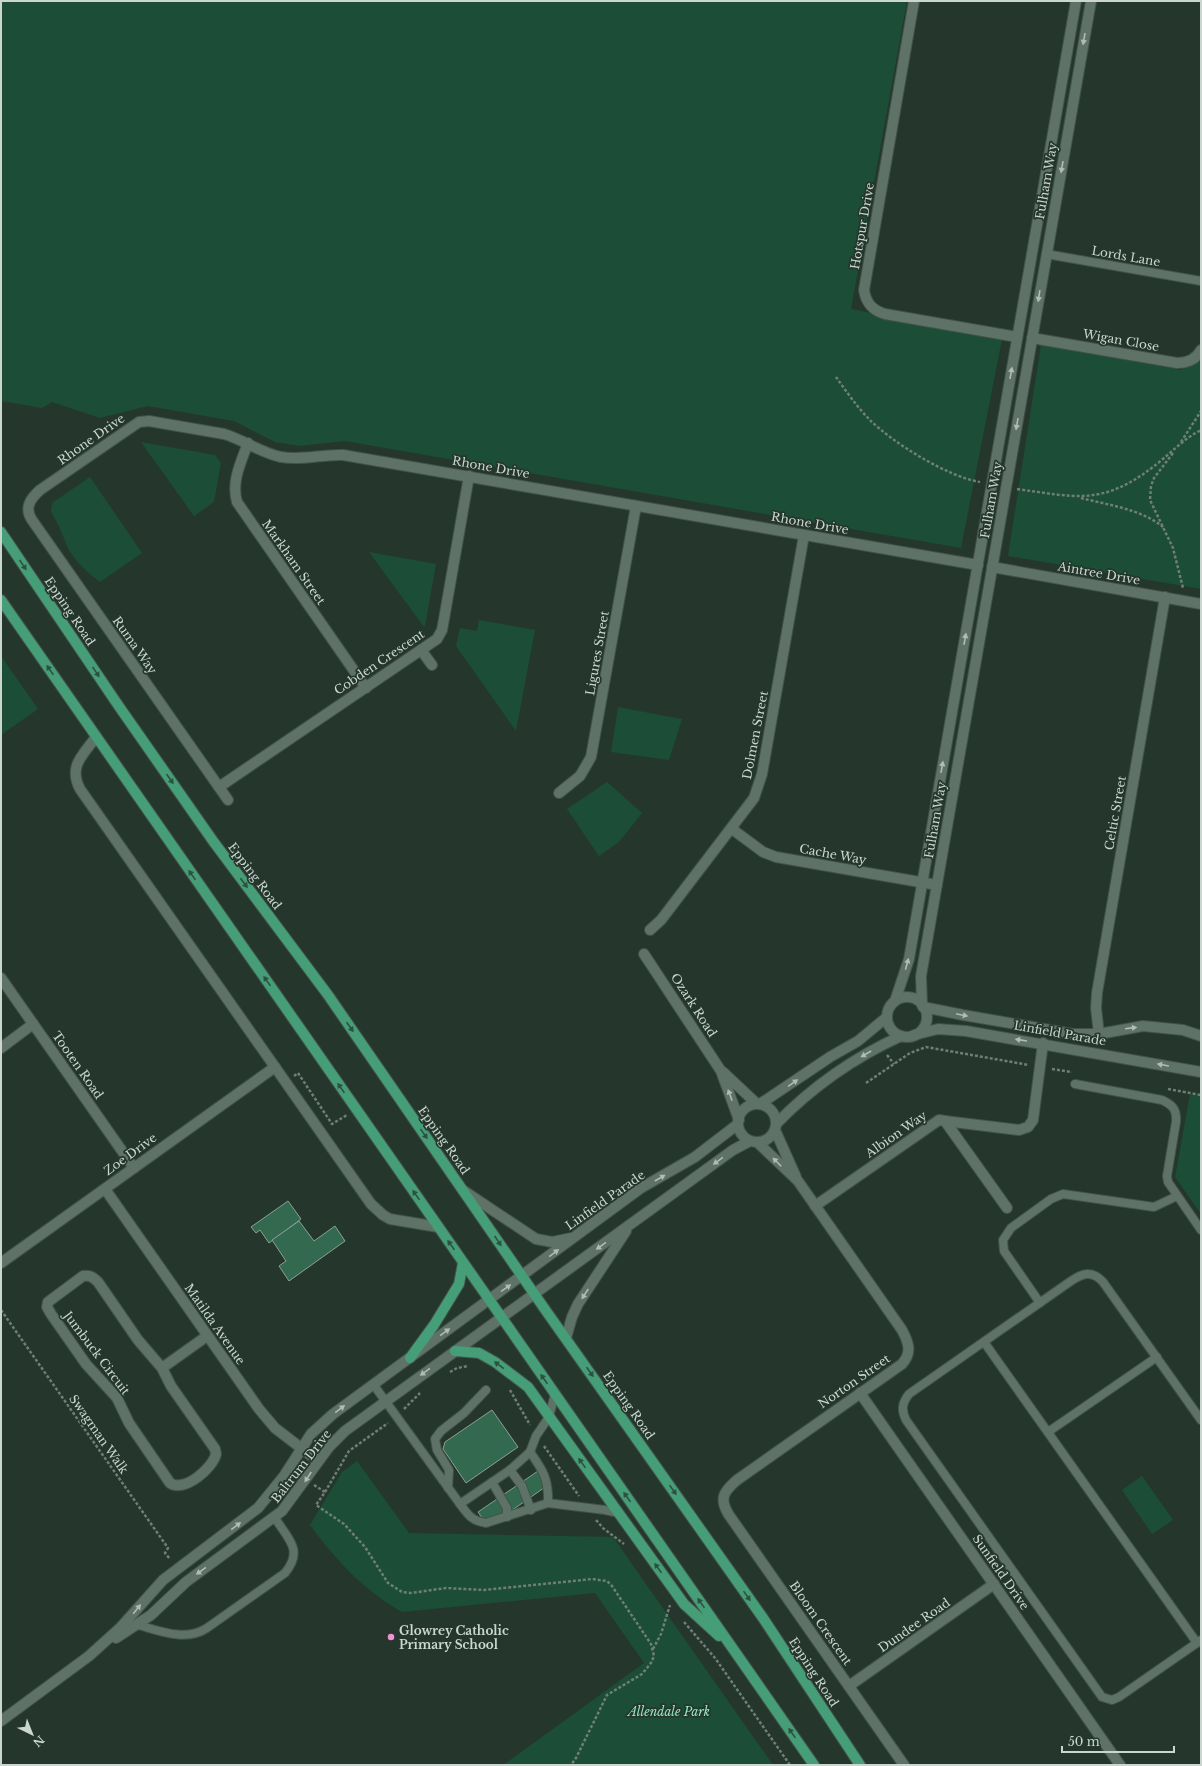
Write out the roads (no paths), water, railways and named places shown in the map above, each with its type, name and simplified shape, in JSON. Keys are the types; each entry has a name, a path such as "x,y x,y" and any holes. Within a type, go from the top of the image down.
{"main road":[{"name":"Epping Road","path":"1,532 118,705 213,841 328,995 522,1276 763,1618 860,1765"},
{"path":"1,600 814,1765"},
{"path":"410,1358 434,1325 459,1284 463,1263"},
{"path":"455,1351 479,1353 528,1387 684,1604 732,1648"}],"street":[{"name":"Hotspur Drive","path":"914,1 864,290 865,297 872,308 885,314 1017,337"},
{"name":"Fulham Way","path":"895,1001 909,959 1076,1"},
{"name":"Fulham Way","path":"923,1006 921,976 1091,1"},
{"name":"Wigan Close","path":"1032,338 1177,363 1191,361 1201,350"},
{"name":"Rhone Drive","path":"29,503 40,490 140,422 149,421 224,434 271,454 283,457 308,458 343,454 978,565"},
{"name":"Markham Street","path":"248,443 235,484 237,502 366,688"},
{"name":"Cobden Crescent","path":"219,787 437,639 442,630 469,476"},
{"name":"Ruma Way","path":"29,503 28,511 32,520 228,800"},
{"name":"Ligures Street","path":"559,793 580,776 591,757 636,506"},
{"name":"Dolmen Street","path":"650,930 664,917 754,798 762,774 804,535"},
{"name":"Aintree Drive","path":"992,567 1201,604"},
{"name":"Celtic Street","path":"1099,1034 1096,1008 1097,993 1165,597"},
{"path":"421,650 432,665"},
{"path":"96,737 76,767 74,773 80,789 376,1210 397,1221 438,1227"},
{"name":"Cache Way","path":"732,829 763,852 776,857 937,885"},
{"name":"Ozark Road","path":"644,954 721,1071"},
{"name":"Tooten Road","path":"1,978 134,1168"},
{"path":"535,1294 733,1150 754,1141 768,1138 775,1127 797,1103 857,1059 901,1036 914,1035 924,1026 926,1013 923,1006 912,998 906,997 895,1001 888,1011 887,1017 891,1029 901,1036"},
{"name":"Linfield Parade","path":"923,1006 963,1015 1069,1034 1099,1034 1143,1026 1184,1030 1201,1036"},
{"path":"738,1122 745,1109 759,1104 830,1057 858,1041 887,1017"},
{"path":"1,1048 33,1024"},
{"name":"Linfield Parade","path":"914,1035 938,1029 949,1029 1043,1043 1201,1072"},
{"path":"945,1121 1019,1130 1028,1127 1033,1120 1043,1043"},
{"name":"Zoe Drive","path":"1,1263 275,1067"},
{"path":"721,1071 759,1104 766,1106 774,1114 775,1127"},
{"path":"721,1071 742,1134 754,1141"},
{"name":"Albion Way","path":"815,1206 939,1120 945,1121 1007,1208"},
{"name":"Linfield Parade","path":"489,1300 641,1188 695,1157 738,1122"},
{"name":"Norton Street","path":"724,1494 737,1480 906,1360 909,1352 907,1339 902,1330 798,1181 775,1127"},
{"name":"Norton Street","path":"754,1141 798,1181"},
{"name":"Matilda Avenue","path":"105,1189 268,1421 301,1449 318,1461"},
{"path":"463,1190 536,1240 552,1242 575,1237"},
{"path":"566,1338 572,1317 578,1304 629,1226"},
{"name":"Jumbuck Circuit","path":"87,1275 93,1277 138,1340 162,1368 171,1386 216,1454 209,1467 181,1486 170,1483 129,1423 117,1398 86,1364 51,1314 47,1306 48,1302 83,1276 87,1275"},
{"name":"Baltrum Drive","path":"1,1720 89,1656 152,1615 186,1582 275,1518 290,1502 318,1461 345,1431 535,1294"},
{"name":"Baltrum Drive","path":"89,1656 120,1628 158,1586 177,1569 258,1508 273,1491 311,1434 327,1419 489,1300"},
{"path":"162,1368 208,1336"},
{"name":"Sunfield Drive","path":"860,1394 1120,1765"},
{"name":"Bloom Crescent","path":"724,1494 723,1503 729,1515 904,1765"},
{"name":"Dundee Road","path":"849,1686 994,1584"}],"lane":[{"name":"Lords Lane","path":"1046,254 1201,281"},
{"path":"1075,1084 1154,1098 1162,1100 1172,1106 1177,1114 1167,1176 1170,1187 1201,1230"},
{"path":"1040,1303 1004,1251 1003,1240 1011,1228 1051,1199 1063,1194 1154,1207 1177,1196"},
{"path":"984,1342 1199,1642 1119,1697 1106,1699 1097,1692 906,1420 902,1411 905,1400 909,1394 1040,1303 1079,1276 1088,1273 1095,1274 1110,1290 1201,1420"},
{"path":"1048,1432 1157,1357"},
{"path":"373,1384 460,1504 471,1518 477,1522 486,1524 548,1503 619,1513"},
{"path":"448,1488 449,1470 437,1450 435,1439 441,1431 464,1413 486,1390"},
{"path":"460,1504 510,1470 530,1452 536,1436 549,1417 555,1394"},
{"path":"530,1452 543,1470 548,1487 548,1503"},
{"path":"510,1470 522,1486 531,1510"},
{"path":"492,1482 502,1496 507,1508 507,1517"},
{"path":"138,1625 176,1635 196,1633 207,1628 285,1573 293,1562 294,1550 275,1518"}],"place":[{"name":"Glowrey Catholic Primary School","path":"391,1637"}],"park label":[{"name":"Allendale Park","path":"669,1711"}]}
